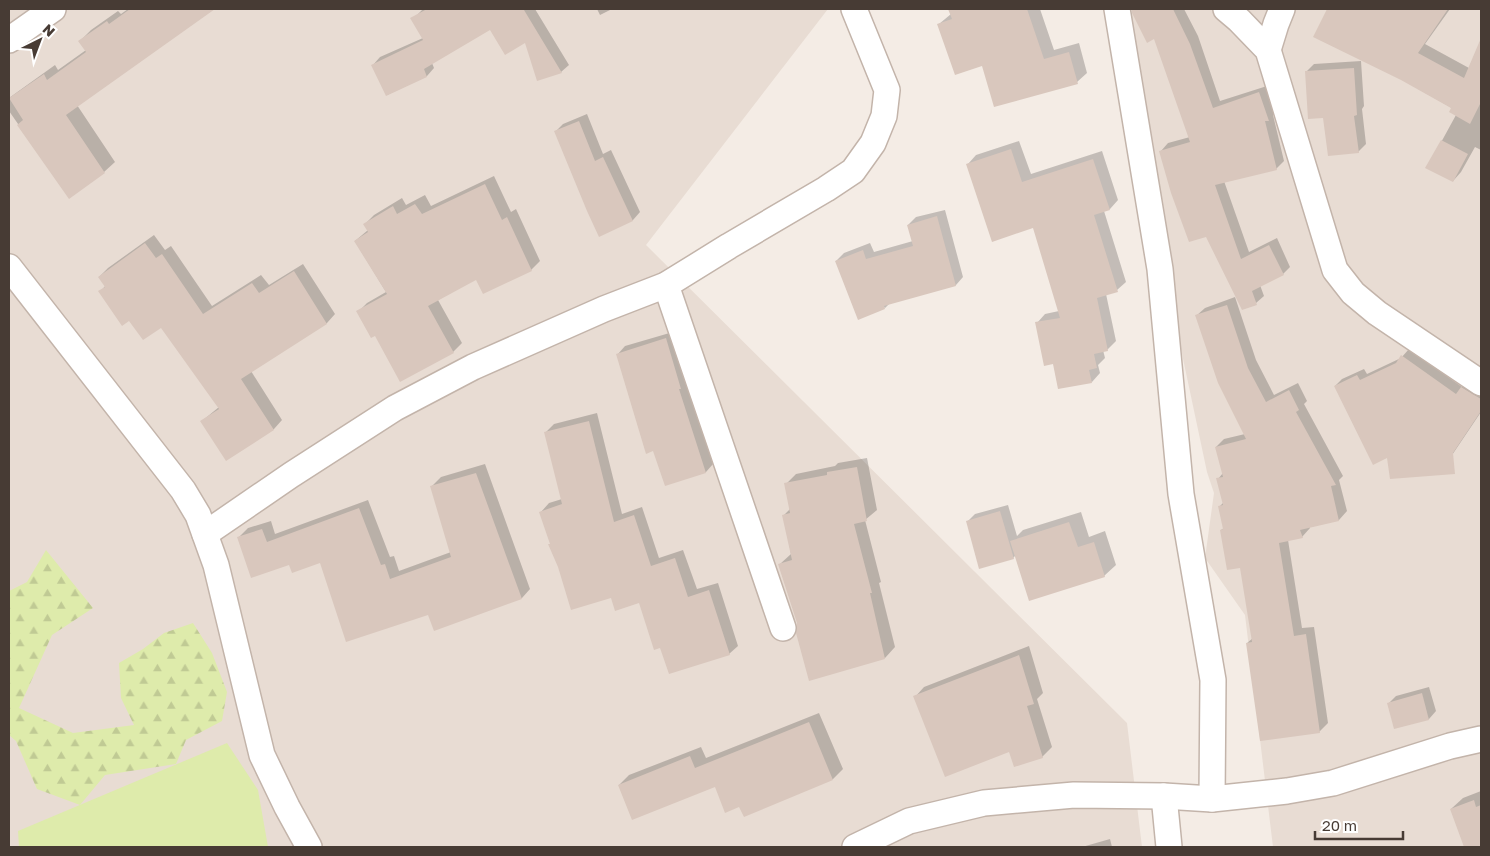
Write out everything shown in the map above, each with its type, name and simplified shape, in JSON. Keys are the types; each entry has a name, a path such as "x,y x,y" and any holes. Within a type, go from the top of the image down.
{"street":[{"path":"9,40 53,9"},
{"path":"205,534 291,475 395,408 473,367 666,284 853,171 873,143 884,116 887,90 854,9"},
{"path":"1117,9 1160,269 1181,494 1213,680 1212,799"},
{"path":"1226,9 1268,50 1335,270 1353,293 1377,313 1481,383"},
{"path":"1268,50 1282,9"},
{"path":"9,267 183,490 198,514 216,565 262,755 309,847"},
{"path":"666,284 783,628"},
{"path":"855,847 909,821 984,803 1074,795 1164,796 1212,799 1287,790 1333,783 1434,751 1481,739"},
{"path":"1164,796 1169,847"}],"shaded area":[{"path":"9,9 828,9 646,245 1127,723 1142,847 9,847"},
{"path":"1109,9 1481,9 1481,847 1273,847 1245,615 1205,558 1214,493 1207,472"}],"green space":[{"path":"46,550 93,608 52,635 19,708 73,733 134,725 121,698 119,663 143,649 164,633 193,623 212,653 227,692 222,721 186,740 176,764 105,775 80,805 37,789 16,741 9,735 9,591 27,582"},
{"path":"227,743 258,790 268,847 19,847 18,831"}],"building":[{"path":"130,9 215,9 66,115 105,173 69,199 17,125 23,120 9,98 44,74 47,80 86,52 78,41 107,21 109,24"},
{"path":"427,9 525,9 562,73 537,81 525,43 505,55 490,30 424,69 427,77 386,96 371,65 423,40 410,18"},
{"path":"948,9 1027,9 1044,59 1069,52 1078,84 994,107 982,66 955,75 937,24 952,19"},
{"path":"1132,9 1173,9 1190,44 1213,108 1259,92 1269,121 1265,121 1277,170 1215,185 1241,259 1269,245 1284,275 1252,291 1257,305 1242,310 1206,237 1189,242 1171,193 1159,151 1190,142 1154,39 1147,43 1132,13"},
{"path":"1327,9 1448,9 1418,53 1464,78 1481,38 1481,102 1470,124 1449,112 1451,108 1401,80 1313,37"},
{"path":"1354,68 1357,115 1354,116 1359,153 1328,156 1323,118 1308,119 1305,71"},
{"path":"579,121 595,161 603,157 633,221 599,237 554,131"},
{"path":"1441,140 1468,154 1453,182 1425,168"},
{"path":"1011,149 1022,182 1093,159 1110,210 1094,215 1118,292 1097,298 1108,351 1094,354 1097,368 1089,370 1092,383 1058,389 1053,364 1044,366 1035,322 1060,318 1033,228 992,242 966,164"},
{"path":"485,184 502,220 507,217 532,271 483,294 476,280 428,306 454,353 400,382 375,336 371,338 356,311 387,294 354,241 368,232 363,224 393,206 397,214 415,204 422,214"},
{"path":"937,216 956,286 884,306 885,309 858,320 835,261 863,250 866,259 913,246 907,225"},
{"path":"145,243 156,258 162,254 203,314 252,283 259,293 294,271 327,324 241,379 274,430 226,461 200,421 219,409 161,328 143,340 129,321 122,326 98,291 105,287 98,277"},
{"path":"1227,305 1248,368 1266,402 1289,390 1299,410 1296,412 1336,485 1331,486 1339,521 1300,530 1303,538 1279,543 1294,636 1306,634 1320,733 1260,741 1246,643 1252,642 1240,568 1227,570 1220,530 1223,529 1218,506 1223,505 1216,478 1223,477 1215,447 1246,439 1218,383 1195,315"},
{"path":"666,338 681,389 679,389 706,473 665,486 653,451 646,454 616,354"},
{"path":"1401,355 1456,394 1461,387 1481,399 1481,411 1453,453 1455,474 1390,479 1387,458 1373,465 1334,386 1357,375 1360,380 1396,363"},
{"path":"589,421 614,522 634,515 651,566 675,558 688,597 709,590 730,655 669,674 660,648 654,650 639,603 615,611 611,598 571,610 539,512 562,504 544,432"},
{"path":"857,467 867,521 854,524 872,593 870,593 885,659 809,681 796,633 797,623 778,564 792,560 782,515 790,513 784,483 827,475 827,472"},
{"path":"476,473 522,599 434,631 428,615 346,642 320,563 292,573 289,565 251,578 237,537 262,529 267,542 359,508 381,565 385,564 390,579 451,557 430,486"},
{"path":"1000,511 1014,559 979,569 966,521"},
{"path":"1069,522 1078,547 1094,542 1105,577 1029,601 1010,541"},
{"path":"1019,655 1034,704 1027,706 1043,758 1014,767 1009,752 945,777 913,696"},
{"path":"1422,693 1429,720 1394,729 1387,703"},
{"path":"809,722 833,780 744,817 739,807 725,813 715,787 632,820 618,785 690,756 695,768"},
{"path":"1474,800 1476,807 1481,805 1481,847 1464,847 1450,809"}]}
